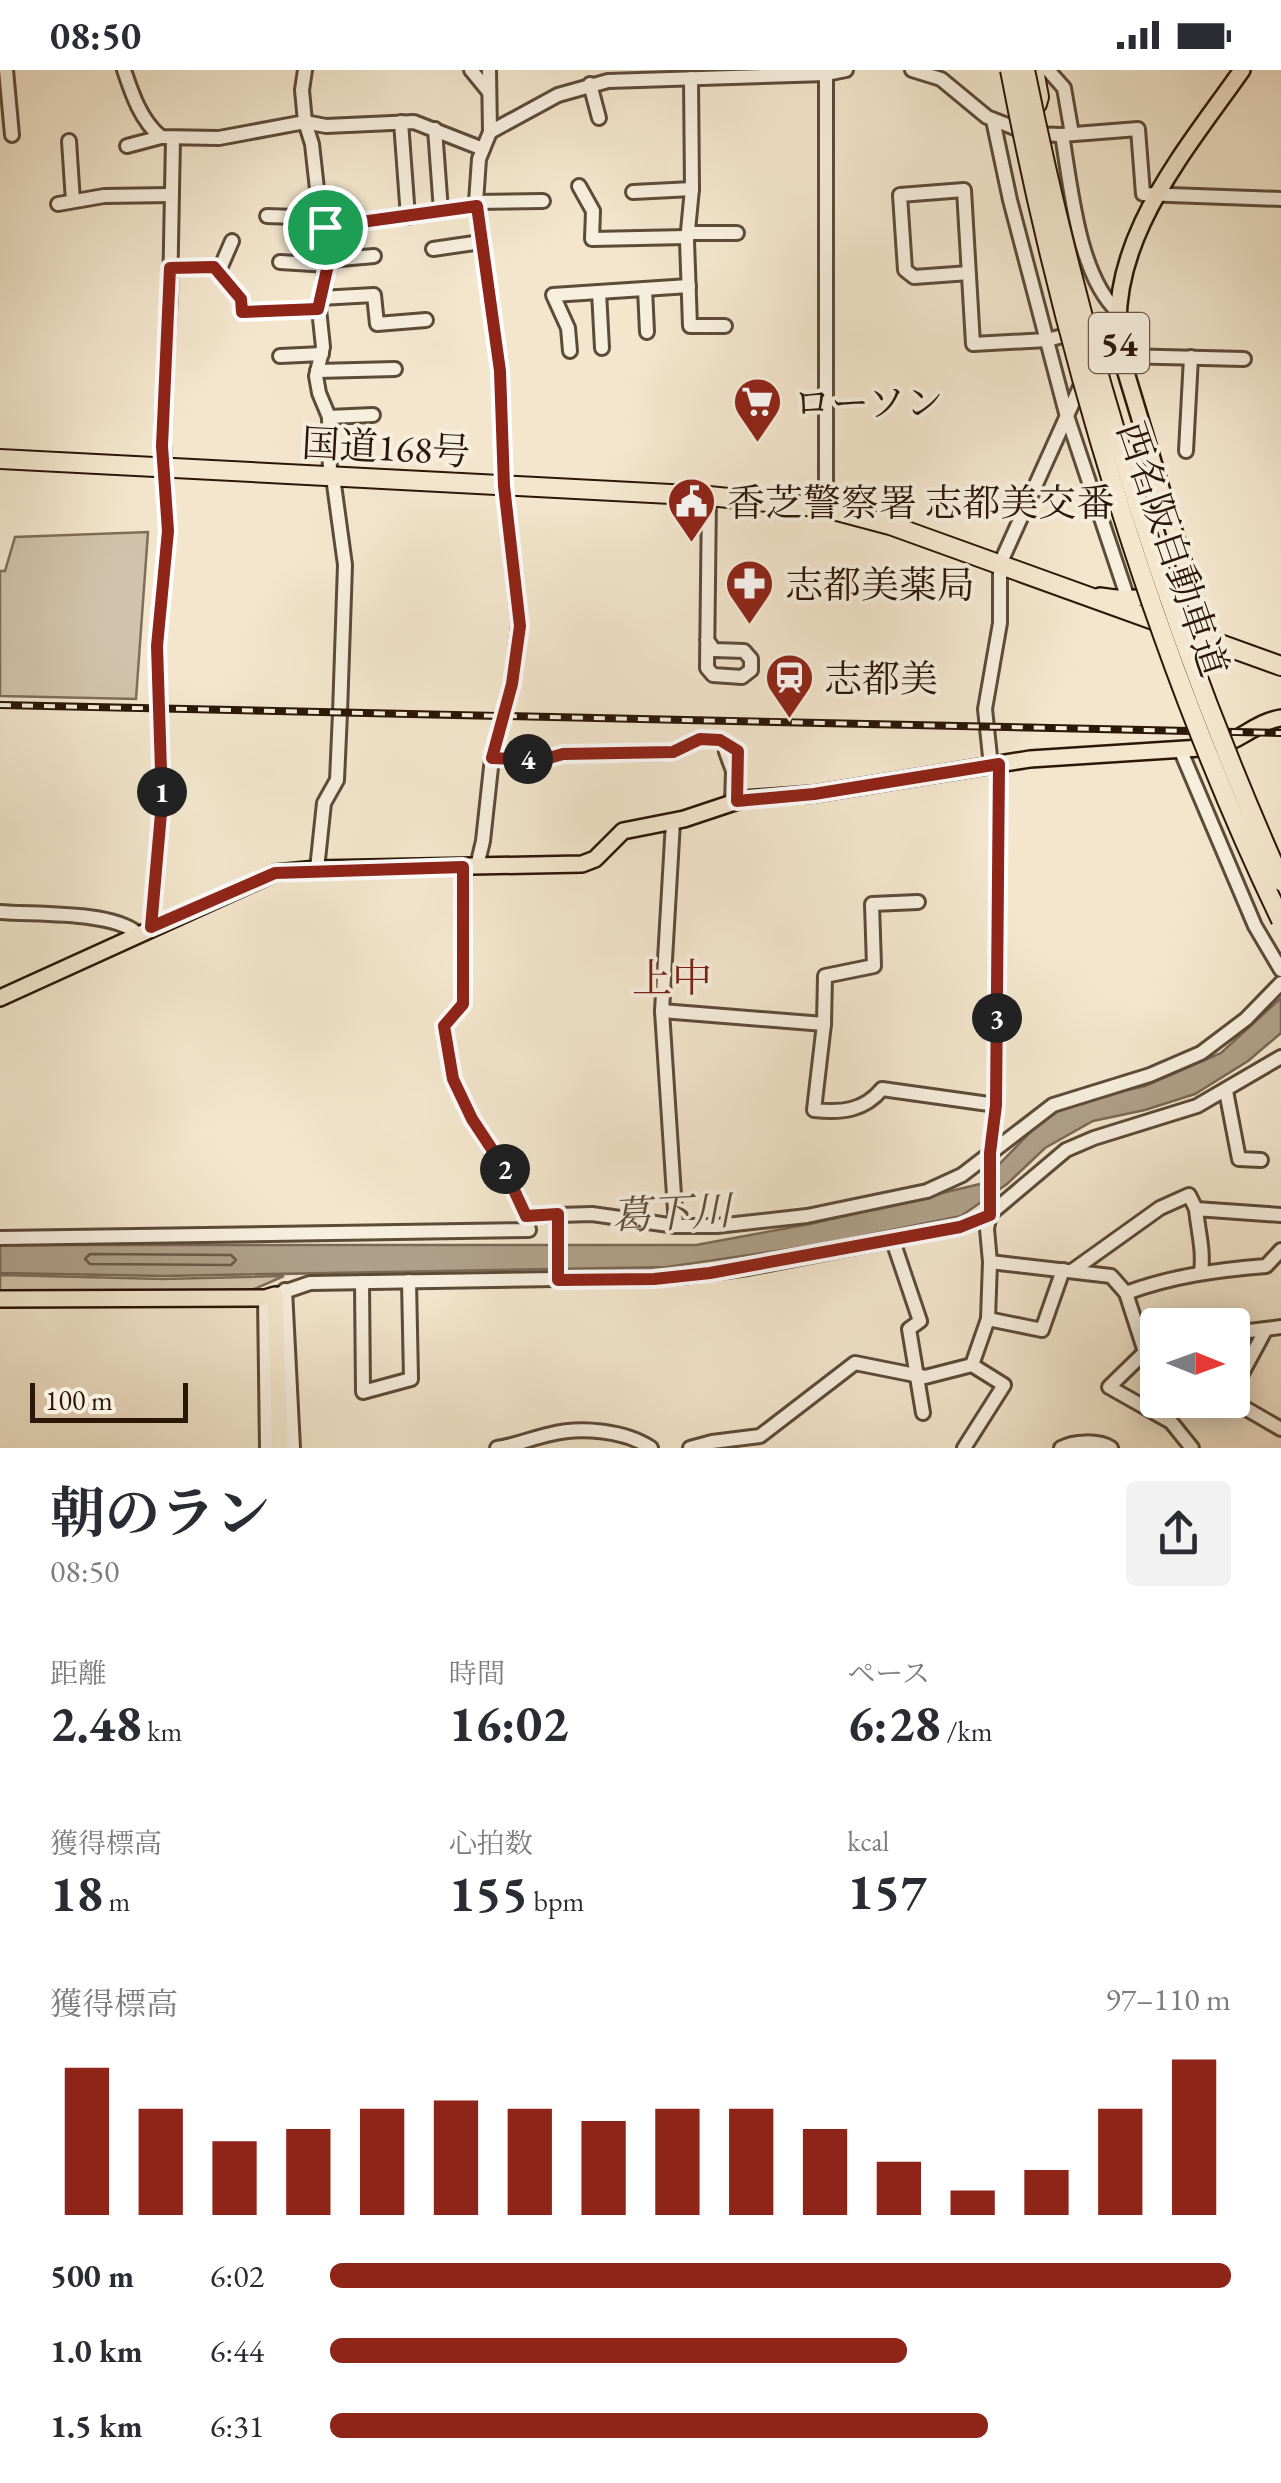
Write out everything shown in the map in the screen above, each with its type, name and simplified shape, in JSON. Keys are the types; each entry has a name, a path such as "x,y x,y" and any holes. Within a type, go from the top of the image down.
{"highway":[{"name":"西名阪自動車道","path":"1010,70 1051,257 1122,507 1194,714 1281,920"},
{"name":"西名阪自動車道","path":"1025,70 1090,347 1144,528 1216,728 1281,882"},
{"path":"1034,70 1039,96 1034,112"},
{"name":"国道168号","path":"0,460 709,496 826,508 890,525 1281,666"}],"main road":[{"name":"54","path":"1206,637 1121,356 1117,324 1128,264 1157,195 1242,70"},
{"path":"1066,590 1128,599 1158,595 1172,587 1185,571"},
{"path":"0,998 275,873 590,863 623,831 674,822 735,802 814,794 995,765 1227,744 1258,724 1281,718"},
{"path":"0,1299 275,1294 280,1448"}],"street":[{"path":"0,912 104,920 144,930 162,802 157,677 160,592 168,531 162,468 171,195 167,138 141,112 124,70"},
{"path":"305,70 305,122 312,144 329,263 319,304 322,354 317,371 319,393 329,417 331,477 345,565 337,780 324,803 317,870"},
{"path":"471,70 490,94"},
{"path":"0,1238 530,1230 503,1166 464,1105 449,1064 444,1026 463,1004 470,866 483,841 492,758 512,684 520,626 504,486 500,371 477,204 477,170 490,132 489,70"},
{"path":"490,132 558,95 590,84 846,70"},
{"path":"912,70 940,79 993,120 1030,134 1138,129 1143,194 1281,200"},
{"path":"1048,70 1064,88 1067,135 1089,264 1117,324"},
{"path":"4,71 12,135"},
{"path":"826,74 826,508"},
{"path":"691,78 690,326 725,326"},
{"path":"590,84 598,118"},
{"path":"993,120 1066,413 1128,599"},
{"path":"126,146 167,138 233,137 305,122 326,126 401,122 435,129 483,149"},
{"path":"401,122 408,217"},
{"path":"435,129 441,211"},
{"path":"69,141 73,201"},
{"path":"579,186 593,211 592,239 736,233"},
{"path":"633,192 692,190"},
{"path":"968,273 914,277 905,270 900,195 964,190 972,344 1047,340 1117,324"},
{"path":"58,204 104,196 171,195"},
{"path":"266,216 324,222 408,217 477,204 544,201"},
{"path":"219,271 232,241"},
{"path":"433,249 481,242"},
{"path":"280,262 329,263 374,256"},
{"path":"170,268 214,267 241,299 242,312 374,295 377,324 426,320"},
{"path":"570,352 568,328 553,295 688,286"},
{"path":"645,289 647,332"},
{"path":"598,292 602,348"},
{"path":"972,1365 988,1319 987,1229 996,1105 995,765 985,729 985,709 1000,623 1000,564 1066,413 1102,342 1117,324"},
{"path":"280,356 322,354"},
{"path":"1121,356 1244,358"},
{"path":"1186,451 1191,357"},
{"path":"317,371 395,369"},
{"path":"329,417 373,415"},
{"path":"707,640 709,496"},
{"path":"492,758 542,760 563,754 673,752 700,739 720,740 738,751 735,802"},
{"path":"1180,748 1255,926 1281,970"},
{"path":"674,822 662,1011 676,1226"},
{"path":"918,902 872,904 874,966 825,976 814,1110 838,1112 871,1103 882,1089 996,1105"},
{"path":"526,1216 592,1214 676,1226 717,1226 807,1216 927,1191 949,1182 1052,1105 1202,1053 1246,1019 1281,983"},
{"path":"662,1011 824,1024"},
{"path":"275,1294 310,1283 558,1277 654,1279 710,1273 960,1227 990,1211 1066,1150 1177,1114 1226,1092 1281,1057"},
{"path":"1226,1092 1239,1159 1260,1160"},
{"path":"988,1319 1042,1330 1068,1270 1160,1208 1189,1195 1196,1209 1204,1251 1201,1272"},
{"path":"1196,1209 1281,1215"},
{"path":"558,1214 558,1277"},
{"path":"893,1241 920,1321 910,1329 923,1413"},
{"path":"1126,1294 1164,1279 1266,1266 1281,1250"},
{"path":"990,1262 1112,1276 1140,1323"},
{"path":"362,1282 363,1392 411,1379 409,1281"},
{"path":"267,1448 275,1294"},
{"path":"275,1294 294,1448"},
{"path":"1250,1331 1281,1327"},
{"path":"1250,1359 1266,1329"},
{"path":"690,1448 712,1442 762,1442 856,1362 925,1377 972,1365 1004,1386 964,1448"},
{"path":"1140,1363 1110,1387 1140,1404"},
{"path":"1250,1411 1281,1429"},
{"path":"1164,1418 1192,1448"},
{"path":"497,1448 525,1444 552,1433 590,1432 634,1436 650,1448"},
{"path":"1061,1448 1068,1444 1105,1444 1111,1448"}],"shaded area":[{"path":"148,532 136,699 0,696 0,571 5,571 15,537"},
{"path":"0,1275 163,1279 284,1276 245,1293 0,1295"}],"water":[{"path":"1281,998 1281,1033 1248,1061 1195,1094 1093,1121 1045,1148 1007,1184 961,1216 817,1245 667,1267 163,1276 0,1273 0,1245 696,1245 810,1224 980,1184 1047,1115 1078,1101 1145,1086 1221,1053"}],"railway":[{"path":"0,705 1281,733"}],"place":[{"name":"ローソン","path":"758,444"},
{"name":"香芝警察署 志都美交番","path":"692,544"},
{"name":"志都美薬局","path":"750,626"},
{"name":"志都美","path":"789,720"}],"district":[{"name":"上中","path":"672,978"}],"route":[{"path":"477,206 500,371 504,486 520,626 512,684 492,758 542,760 563,754 673,752 700,739 720,740 738,751 737,801 814,794 999,764 996,1105 990,1153 990,1215 960,1227 748,1268 654,1279 558,1280 558,1214 526,1216 503,1166 464,1105 449,1064 444,1026 463,1004 463,867 275,873 151,927 162,802 157,646 168,531 162,406 170,268 214,267 241,299 242,312 318,309 330,256 325,227 477,206"}],"water label":[{"name":"葛下川","path":"671,1213"}]}
